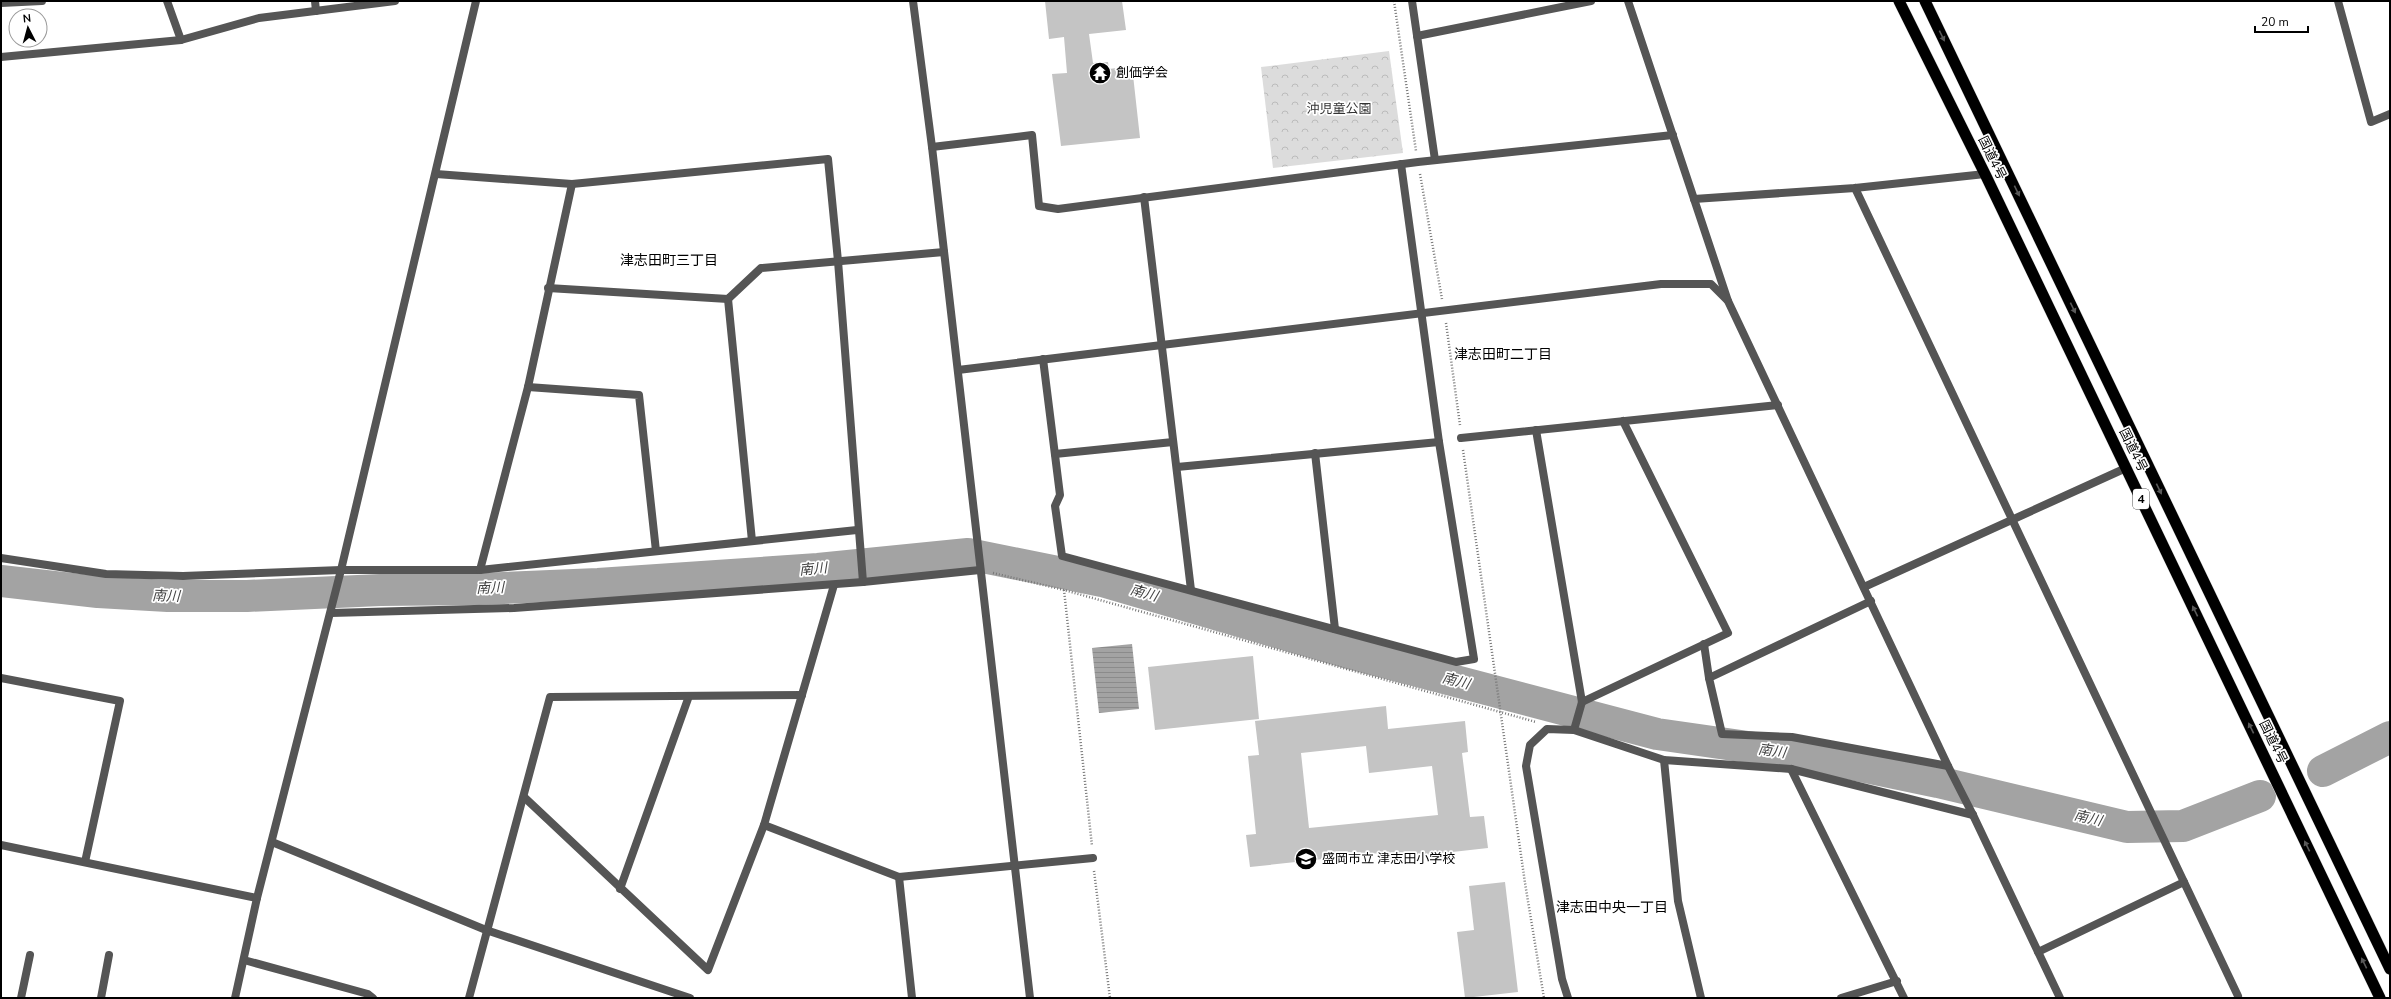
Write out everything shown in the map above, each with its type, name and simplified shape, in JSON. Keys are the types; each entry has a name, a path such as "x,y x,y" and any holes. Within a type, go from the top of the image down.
{"highway":[{"name":"国道4号","path":"1899,1 2126,468 2380,998"},
{"name":"国道4号","path":"1925,1 2390,970"}],"street":[{"path":"1,3 42,1"},
{"path":"167,1 181,40"},
{"path":"315,1 316,11"},
{"path":"1,57 181,40 259,18 395,1"},
{"path":"235,998 257,898 331,612 476,1"},
{"path":"913,1 932,147 1030,998"},
{"path":"1412,1 1435,160"},
{"path":"1417,36 1591,1"},
{"path":"1628,1 1728,301 1948,766 1973,815 2060,998"},
{"path":"2338,1 2371,122 2390,114"},
{"path":"932,147 1032,135 1039,206 1058,209 1401,164 1673,135"},
{"path":"436,174 572,184 828,159 838,262 857,530 863,582"},
{"path":"1043,360 1060,495 1056,506 1062,556 1456,662 1474,658 1439,442 1401,164"},
{"path":"1694,200 1854,188 1984,174"},
{"path":"480,570 528,387 548,288 572,184"},
{"path":"1854,188 2238,996"},
{"path":"1144,197 1191,590"},
{"path":"548,288 728,299 761,268 944,252"},
{"path":"958,370 1444,312 1661,284 1711,284 1728,301"},
{"path":"728,299 752,541"},
{"path":"528,387 639,395 656,551"},
{"path":"1461,438 1778,405"},
{"path":"1581,704 1728,633 1623,421"},
{"path":"1536,430 1581,704 1574,728"},
{"path":"1055,454 1173,442"},
{"path":"1177,467 1439,442"},
{"path":"1315,453 1335,629"},
{"path":"1864,587 2126,468"},
{"path":"1,558 106,574 183,576 341,570 480,570 857,530"},
{"path":"331,612 514,608 834,585 980,570"},
{"path":"524,797 620,889 708,970 764,825 834,585"},
{"path":"1709,678 1871,601"},
{"path":"1704,644 1709,678 1722,734 1792,737 1948,766"},
{"path":"1,678 120,701 85,862"},
{"path":"469,998 550,696 802,695"},
{"path":"620,889 689,696"},
{"path":"1568,998 1562,980 1526,766 1530,745 1547,729 1574,728 1664,760 1791,769 1973,815"},
{"path":"1664,760 1678,901 1701,998"},
{"path":"1791,769 1897,981 1904,998"},
{"path":"764,825 899,877 1093,858"},
{"path":"272,842 486,930 690,998"},
{"path":"1,844 257,898"},
{"path":"899,877 912,998"},
{"path":"2038,952 2184,882"},
{"path":"21,998 30,955"},
{"path":"101,998 109,956"},
{"path":"244,960 368,994 373,998"},
{"path":"1841,998 1897,981"}],"path":[{"path":"1444,312 1461,438 1498,681 1525,883 1544,998"},
{"path":"980,570 1064,590 1502,712 1542,724 1547,729"},
{"path":"1064,590 1093,858 1110,998"}],"green space":[{"name":"沖児童公園","path":"1389,51 1403,153 1273,168 1261,67"}],"shaded area":[{"path":"1132,644 1139,709 1099,713 1092,648"}],"building":[{"name":"創価学会","path":"1045,1 1122,1 1126,30 1089,34 1093,63 1108,62 1109,69 1132,66 1140,138 1061,146 1052,74 1067,73 1064,37 1049,39"},
{"path":"1253,656 1259,719 1155,730 1148,667"},
{"path":"1386,706 1388,729 1465,721 1468,752 1462,753 1470,817 1484,816 1488,848 1390,859 1389,852 1250,867 1246,835 1256,834 1248,756 1259,755 1255,721","holes":["1366,746 1369,773 1432,766 1438,815 1309,828 1301,753"]},
{"path":"1505,882 1518,992 1465,998 1457,932 1474,930 1469,886"}],"waterway":[{"name":"南川","path":"1,581 98,592 168,596 247,596 380,590 478,589 598,584 818,569 968,554 1102,581 1345,652 1657,734 1818,757 1938,782 2127,827 2183,826 2260,796"},
{"name":"南川","path":"2323,771 2390,737"}],"place":[{"name":"創価学会","path":"1100,73"},
{"name":"盛岡市立 津志田小学校","path":"1306,859"}],"district":[{"name":"津志田町三丁目","path":"669,260"},
{"name":"津志田町二丁目","path":"1503,354"},
{"name":"津志田中央一丁目","path":"1612,907"}]}
